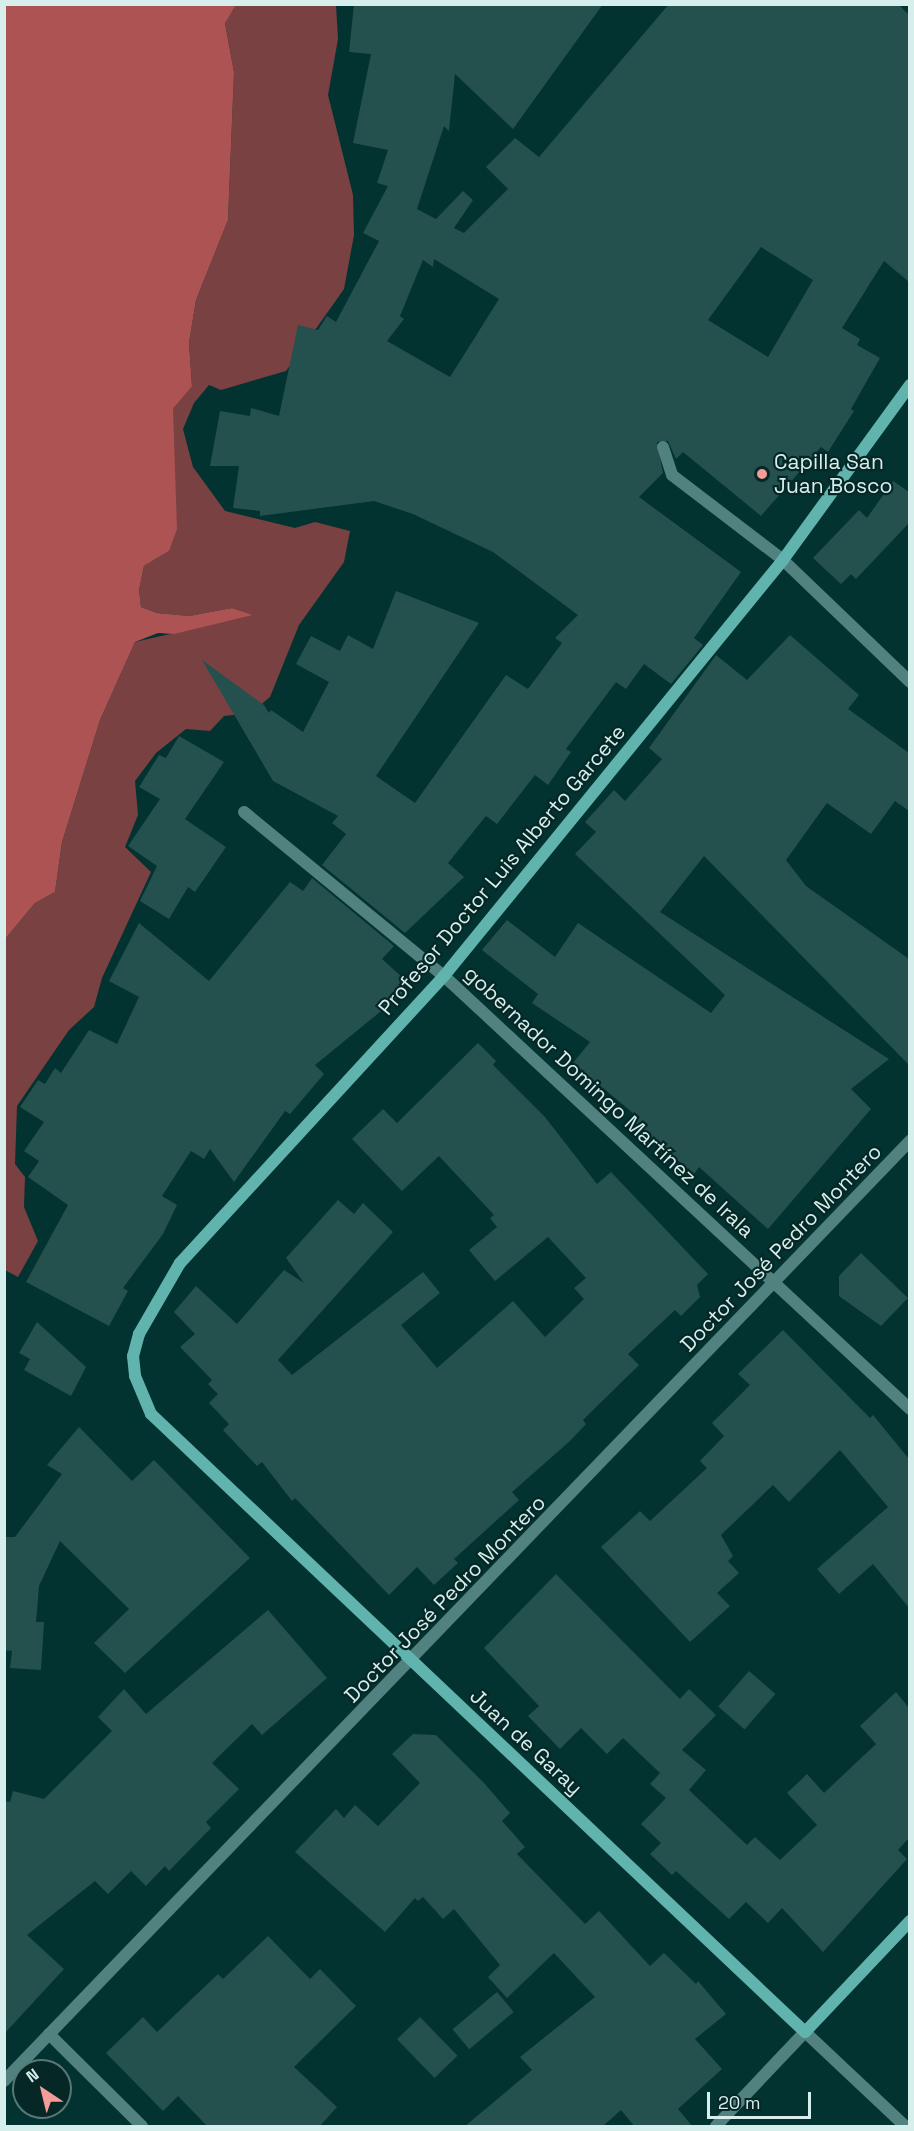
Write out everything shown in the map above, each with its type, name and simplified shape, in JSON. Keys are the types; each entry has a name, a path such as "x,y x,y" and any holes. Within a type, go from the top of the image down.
{"street":[{"name":"Profesor Doctor Luis Alberto Garcete","path":"135,1376 134,1356 139,1334 180,1263 444,976 783,560 909,385"},
{"path":"663,447 672,475 783,560 909,682"},
{"name":"gobernador Domingo Martínez de Irala","path":"244,812 444,976 776,1281 909,1409"},
{"name":"Doctor José Pedro Montero","path":"4,2081 412,1662 909,1141"},
{"name":"Juan de Garay","path":"135,1376 151,1414 905,2127"},
{"path":"716,2127 909,1922"},
{"path":"49,2034 142,2127"}],"shaded area":[{"path":"5,4 236,5 225,23 234,72 228,220 196,300 189,343 192,386 173,409 177,529 169,551 144,566 139,590 141,607 157,613 189,616 232,608 253,615 174,634 158,633 135,642 100,720 62,842 55,892 35,903 5,939"},
{"path":"236,5 336,5 338,39 328,95 353,195 354,235 344,289 286,371 221,390 209,385 194,403 183,429 193,467 225,511 295,528 315,522 350,531 344,562 299,625 270,697 251,713 224,716 210,731 186,729 156,753 135,781 138,815 125,847 151,872 102,978 94,1007 69,1030 17,1106 15,1164 25,1177 24,1207 38,1241 18,1277 5,1270 5,939 35,903 55,892 62,842 100,720 135,642 252,615 232,608 189,616 157,613 141,607 139,590 144,566 169,551 173,409 192,385 189,343 196,300 228,220 234,72 225,22"}],"building":[{"path":"354,4 603,4 513,129 455,74 449,131 444,126 417,209 436,219 463,191 473,200 454,228 464,233 508,189 486,167 515,138 539,157 669,4 898,4 909,15 909,282 884,261 842,328 860,339 857,345 880,358 851,409 854,411 828,452 821,447 761,516 683,452 676,459 668,441 657,442 663,473 639,497 741,572 694,638 703,645 671,684 644,664 626,689 616,682 566,749 571,752 548,785 535,775 497,824 486,816 448,863 464,877 405,933 322,865 346,834 332,823 338,816 273,781 202,660 264,705 269,713 271,710 303,732 329,682 296,664 311,636 340,651 348,635 373,649 396,591 479,623 376,776 415,803 506,675 528,689 562,643 555,638 578,615 493,552 413,514 374,501 260,516 260,511 233,508 239,466 210,466 220,411 250,416 251,408 279,416 298,325 318,330 327,316 336,322 379,241 363,233 388,186 377,183 388,150 353,143 371,54 349,52","holes":["761,247 813,280 768,357 708,320","434,259 499,299 450,377 387,341 404,319 400,316 423,260 433,267"]},
{"path":"893,481 909,492 909,523 856,579 851,574 841,584 813,558 859,510 867,518"},
{"path":"790,635 859,695 848,709 909,753 909,811 895,801 871,834 827,803 786,860 806,886 909,959 909,1065 704,856 660,912 889,1059 851,1089 871,1109 768,1229 699,1167 694,1174 629,1119 633,1113 573,1063 590,1042 532,1003 538,994 482,950 507,920 555,957 578,923 711,1013 725,995 575,854 596,832 585,822 614,790 625,801 662,759 649,748 716,655 747,680"},
{"path":"179,736 224,762 185,819 226,847 195,892 188,887 169,919 140,901 157,866 128,846 160,799 139,787 159,755 166,758"},
{"path":"312,878 394,946 382,959 403,978 402,994 315,1065 324,1074 290,1114 285,1111 234,1182 210,1149 204,1159 191,1151 162,1196 177,1205 163,1234 123,1288 128,1291 109,1326 26,1282 68,1205 28,1177 39,1161 24,1151 44,1122 20,1107 38,1080 45,1084 55,1068 61,1073 89,1030 117,1044 139,997 109,981 139,923 209,981 290,882 303,891"},
{"path":"478,1043 496,1061 493,1065 545,1117 597,1184 611,1172 708,1274 697,1285 700,1297 681,1316 675,1310 628,1354 639,1365 583,1420 586,1424 570,1441 512,1492 519,1500 454,1559 458,1563 434,1585 417,1567 389,1595 295,1498 292,1501 262,1462 257,1466 223,1430 229,1424 209,1403 218,1394 208,1384 212,1380 180,1347 195,1334 174,1312 196,1286 237,1324 284,1270 304,1283 286,1258 338,1200 354,1214 363,1203 393,1232 278,1360 292,1375 423,1272 440,1293 401,1325 437,1368 513,1301 545,1337 584,1299 574,1288 586,1278 548,1237 495,1281 469,1250 497,1227 490,1218 494,1215 439,1156 402,1191 352,1139 383,1109 397,1123"},
{"path":"861,1253 908,1298 881,1326 839,1296 839,1276"},
{"path":"37,1322 86,1367 71,1396 24,1370 30,1359 19,1353"},
{"path":"783,1330 870,1418 873,1415 909,1459 909,1608 873,1564 839,1594 817,1569 888,1507 840,1450 789,1502 773,1485 721,1535 733,1556 728,1561 739,1573 717,1593 730,1606 690,1642 601,1547 640,1511 650,1521 707,1468 700,1461 724,1436 712,1423 750,1385 738,1374"},
{"path":"79,1427 132,1481 154,1460 250,1558 125,1673 94,1643 129,1609 60,1541 39,1586 36,1622 44,1622 41,1670 10,1668 12,1651 4,1650 4,1537 15,1537 62,1474 47,1465"},
{"path":"556,1574 680,1699 689,1689 716,1715 682,1750 706,1770 689,1790 747,1845 755,1837 780,1860 817,1825 787,1793 807,1774 824,1793 876,1744 860,1726 896,1692 909,1708 909,1838 898,1850 907,1859 823,1952 782,1908 768,1923 746,1902 729,1919 676,1871 672,1875 650,1854 661,1843 641,1824 666,1798 650,1784 660,1773 623,1738 607,1754 581,1728 560,1749 528,1716 539,1706 484,1648"},
{"path":"268,1610 327,1678 262,1735 252,1724 212,1763 239,1789 206,1822 211,1828 169,1871 165,1866 146,1886 131,1871 108,1894 95,1881 27,1935 64,1969 4,2034 4,1801 10,1802 13,1791 44,1799 112,1731 98,1717 124,1689 146,1714"},
{"path":"749,1671 775,1694 745,1729 718,1706"},
{"path":"413,1734 436,1735 484,1783 510,1813 502,1821 525,1847 517,1854 585,1924 599,1911 650,1966 664,1953 696,1984 698,1981 726,2014 695,2039 722,2069 678,2109 693,2127 635,2127 621,2110 602,2127 464,2127 532,2070 520,2057 595,1997 554,1953 507,1998 488,1977 500,1965 454,1909 443,1919 423,1897 418,1901 415,1898 385,1932 295,1852 336,1809 344,1818 355,1805 378,1826 420,1783 392,1754"},
{"path":"268,1936 310,1979 320,1969 356,2006 294,2067 337,2107 319,2127 208,2127 178,2096 163,2111 106,2053 143,2017 157,2032 218,1974 223,1979"},
{"path":"497,1992 514,2012 469,2049 453,2029"},
{"path":"420,2017 458,2056 434,2078 397,2039"}],"place":[{"name":"Capilla San Juan Bosco","path":"762,474"}]}
